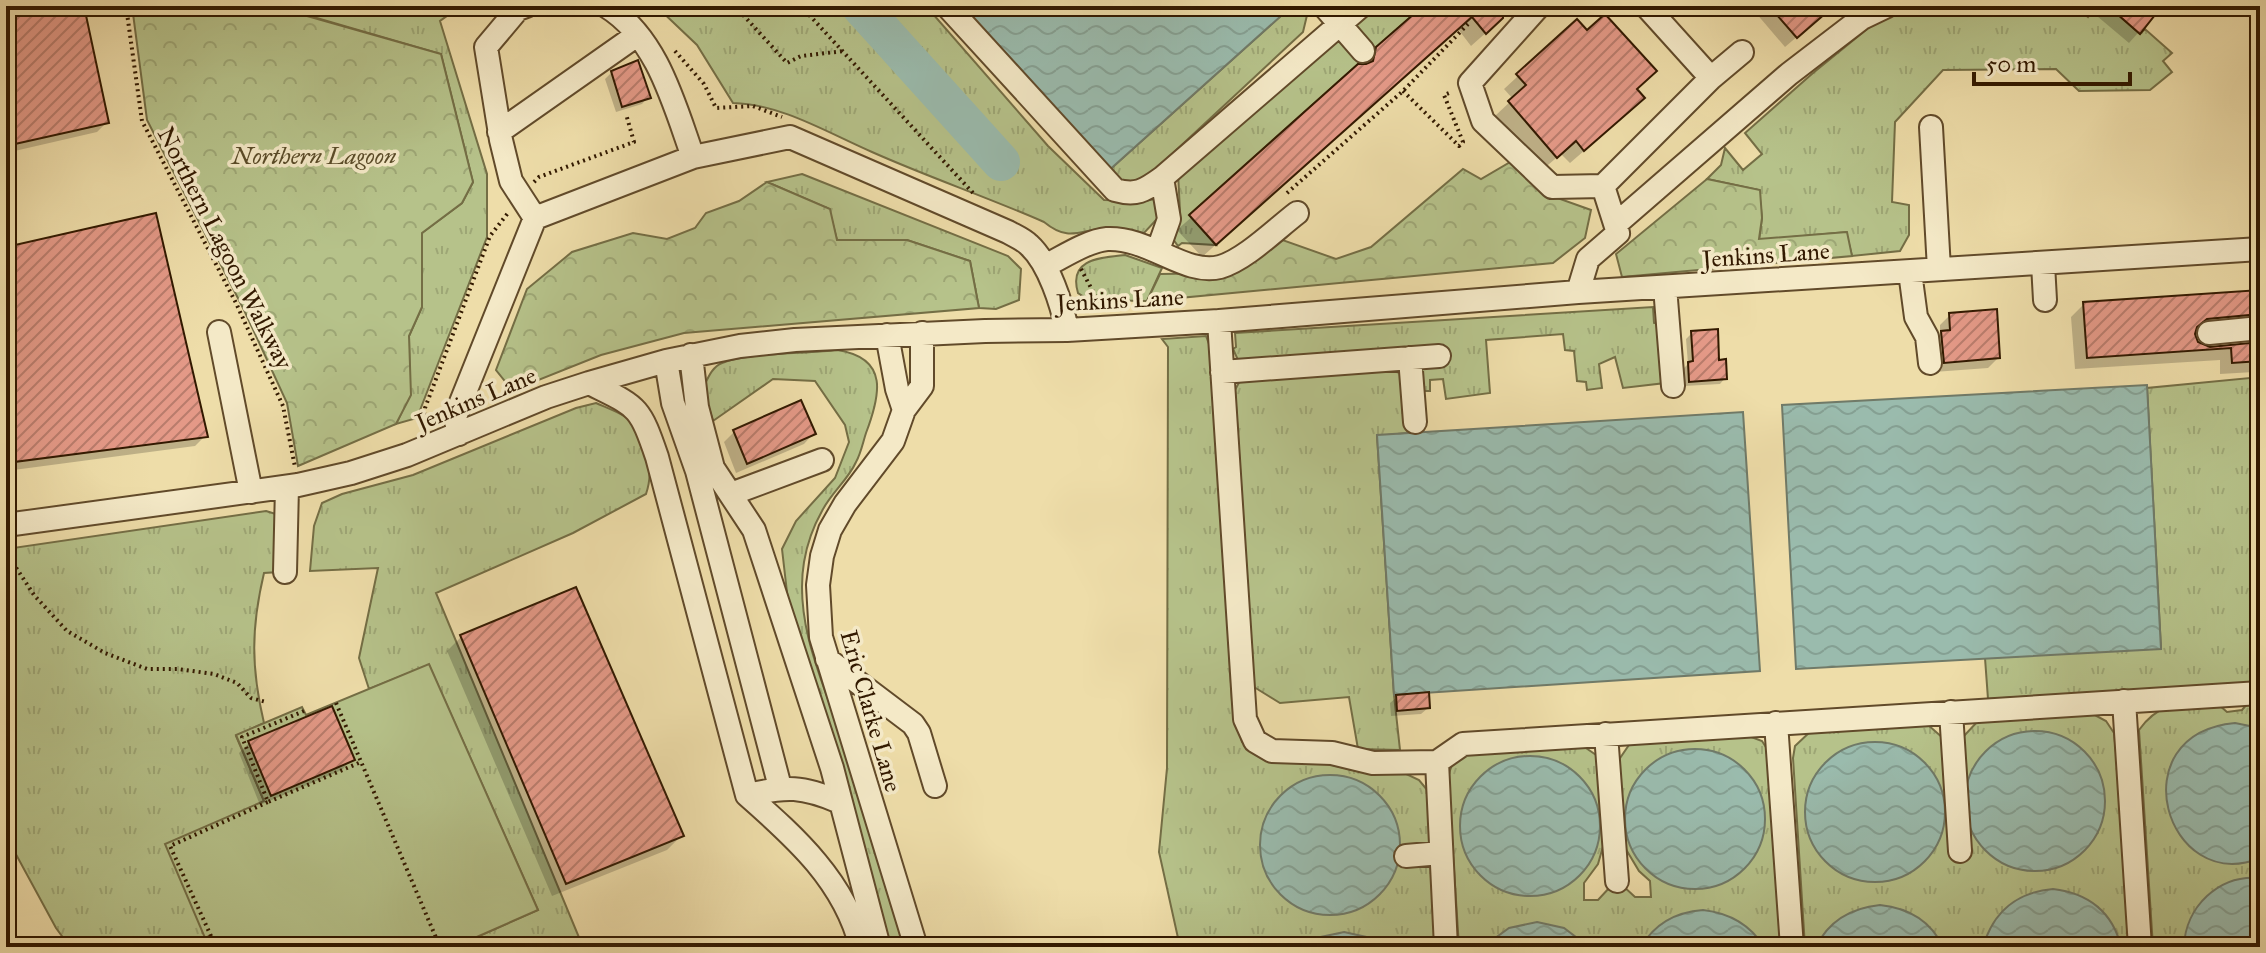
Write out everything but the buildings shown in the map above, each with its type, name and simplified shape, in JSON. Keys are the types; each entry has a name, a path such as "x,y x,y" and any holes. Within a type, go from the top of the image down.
{"street":[{"path":"526,6 518,9 486,47 499,132 511,181 535,218"},
{"path":"606,6 624,17 662,72 693,157"},
{"path":"947,6 1115,190 1132,195 1144,191 1162,178 1361,6"},
{"path":"1324,6 1363,51"},
{"path":"1539,6 1470,83 1483,121 1552,187 1603,186 1711,78 1742,52"},
{"path":"1646,6 1711,78"},
{"path":"1616,224 1857,12 1887,6"},
{"path":"499,132 637,35"},
{"path":"1931,127 1939,269"},
{"path":"459,434 455,417 535,218 693,157 790,137 1026,242 1045,266 1063,306 1067,330"},
{"path":"1158,250 1169,219 1162,178"},
{"path":"1578,292 1588,259 1618,233 1603,186"},
{"path":"1045,266 1105,239 1135,242 1196,267 1219,267 1238,258 1287,207"},
{"name":"Jenkins Lane","path":"6,525 287,487 351,473 407,455 546,397 589,383 691,355 795,340 1219,321 1578,292 2260,249"},
{"path":"2043,264 2045,300"},
{"path":"1910,272 1916,317 1927,337 1930,363"},
{"path":"1665,287 1673,386"},
{"path":"1219,321 1245,719 1255,741 1272,751 1332,753 1373,763 1437,762 1463,744 2260,693"},
{"path":"2209,333 2260,328"},
{"path":"219,332 251,492"},
{"name":"Eric Clarke Lane","path":"916,947 827,659 817,616 822,556 830,530 845,504 893,441 904,410 922,386 922,333"},
{"path":"887,335 904,410"},
{"path":"691,355 697,407 713,468 754,530 832,768 879,947"},
{"path":"1222,372 1439,356"},
{"path":"1410,358 1415,422"},
{"path":"666,361 673,403 697,471 780,787"},
{"path":"589,383 634,406 645,420 747,795 787,830 832,880 848,909 861,947"},
{"path":"731,494 822,460"},
{"path":"285,572 287,487"},
{"path":"827,659 913,724 919,733 935,786"},
{"path":"2124,701 2140,947"},
{"path":"1951,712 1960,851"},
{"path":"1776,723 1792,947"},
{"path":"1606,734 1617,881"},
{"path":"1437,762 1446,947"},
{"path":"747,795 780,787 823,795 840,802"},
{"path":"1406,856 1441,853"}],"path":[{"name":"Northern Lagoon Walkway","path":"126,6 142,121 236,303 283,406 293,458"},
{"path":"735,6 787,63 801,56 844,51"},
{"path":"801,6 977,197"},
{"path":"1287,207 1468,24"},
{"path":"1403,91 1459,146 1463,142 1444,95 1449,93 1456,103"},
{"path":"6,562 15,566 34,595 67,631 105,653 147,669 214,674 237,683 251,698 266,702"},
{"path":"336,703 440,947"},
{"path":"268,802 242,737 304,711"},
{"path":"216,947 170,846 361,762"}],"green space":[{"name":"Northern Lagoon","path":"132,6 292,6 296,13 441,54 473,182 462,203 422,233 422,307 409,336 411,395 396,424 298,466 287,403 244,310 147,120"},
{"name":"Northern Lagoon","path":"292,6 461,6 440,21 487,174 487,237 417,418 396,424 410,395 409,336 422,307 422,233 462,203 473,182 441,54 296,12"},
{"path":"656,6 926,6 1048,146 1104,200 1145,201 1160,198 1157,219 1144,233 1111,228 1069,234 804,121 769,108 733,103 697,45"},
{"path":"1292,6 1304,6 1308,11 1303,32 1143,181 1122,184 1106,173"},
{"path":"1365,6 1423,6 1190,214 1216,245 1182,243 1178,246 1173,239 1180,211 1178,173"},
{"path":"1929,6 2075,6 2088,17 2096,6 2108,6 2140,34 2145,29 2172,53 2163,61 2172,72 2150,90 2079,91 2056,69 1943,70 1895,122 1892,202 1909,205 1909,235 1900,251 1852,256 1846,232 1759,240 1762,218 1759,190 1707,179 1721,165 1725,148 1743,170 1762,154 1745,133 1813,73 1888,12"},
{"path":"1512,161 1546,194 1591,210 1585,238 1553,263 1147,301 1160,274 1228,273 1277,238 1336,259 1371,247 1463,169 1481,179"},
{"path":"802,174 1008,256 1021,269 1019,300 996,309 979,308 970,261 907,240 837,240 829,209 767,182"},
{"path":"1707,179 1760,190 1762,218 1759,239 1847,232 1852,256 1622,277 1616,254"},
{"path":"767,182 830,209 837,240 907,240 970,261 979,308 684,333 601,355 516,389 508,385 496,370 527,289 572,252 633,233 667,239 695,228 706,213 739,201"},
{"path":"1125,255 1162,268 1147,301 1089,300 1078,293 1077,273 1088,262"},
{"path":"1653,307 1654,323 1661,324 1665,383 1623,388 1615,357 1599,364 1602,388 1587,390 1586,382 1577,381 1574,351 1565,350 1563,334 1486,340 1490,393 1446,399 1443,379 1430,380 1430,391 1421,391 1420,373 1425,366 1238,360 1233,349 1236,347 1235,333"},
{"path":"1206,336 1212,352 1232,701 1242,742 1273,763 1324,763 1357,771 1400,771 1419,780 1428,791 1437,947 1180,947 1159,852 1167,768 1168,347 1162,339"},
{"path":"837,350 866,361 877,381 877,393 858,459 826,504 811,536 804,562 804,612 815,661 848,755 905,947 887,947 788,601 782,549 796,521 835,478 849,442 845,425 815,381 773,379 713,421 703,388 716,367 733,359"},
{"path":"1395,365 1404,374 1408,433 1377,436 1400,750 1358,749 1349,697 1280,703 1254,687 1235,390 1242,377"},
{"path":"2260,377 2260,682 1988,699 1985,658 2161,648 2147,388"},
{"path":"596,403 624,416 641,434 649,470 646,494 573,533 436,593 583,947 454,947 538,910 429,665 369,689 359,658 378,568 310,571 314,526 322,503 342,494 413,475 576,408"},
{"path":"266,511 279,515 279,572 264,573 255,630 255,666 264,723 236,736 264,801 205,937 211,935 216,947 70,947 56,928 6,836 6,549"},
{"path":"429,664 538,910 454,947 216,947 211,935 205,938 165,844 264,801 236,735 302,707 306,715"},
{"path":"2260,702 2260,947 2153,947 2139,730 2165,708 2219,705 2227,712 2242,710 2248,703"},
{"path":"2091,713 2106,721 2114,733 2132,947 1805,947 1793,758 1795,746 1812,730 1927,724 1944,739 1963,737 1978,721"},
{"path":"1746,735 1762,741 1771,755 1784,947 1459,947 1448,776 1452,765 1468,754 1583,746 1599,757 1606,836 1598,864 1584,883 1584,900 1598,900 1611,886 1621,884 1635,897 1651,897 1650,881 1639,871 1621,841 1616,764 1631,742"}],"water":[{"path":"957,6 1292,6 1106,173"},
{"path":"2147,385 2161,649 1796,669 1782,405"},
{"path":"1743,412 1760,671 1394,695 1377,435"},
{"path":"2235,723 2260,728 2260,858 2227,864 2200,854 2180,835 2168,809 2167,781 2176,754 2199,734"},
{"path":"2035,731 2062,737 2084,752 2099,774 2105,801 2099,828 2084,850 2062,865 2035,871 2008,865 1986,850 1971,828 1965,801 1971,774 1986,752 2008,737"},
{"path":"1875,742 1902,748 1924,763 1939,785 1945,812 1939,839 1924,861 1902,876 1875,882 1848,876 1826,861 1811,839 1805,812 1811,785 1826,763 1848,748"},
{"path":"1695,749 1722,755 1744,770 1759,792 1765,819 1759,846 1744,868 1722,883 1695,889 1668,883 1646,868 1631,846 1625,819 1631,792 1646,770 1668,755"},
{"path":"1530,756 1557,762 1579,777 1594,799 1600,826 1594,853 1579,875 1557,890 1530,896 1503,890 1481,875 1466,853 1460,826 1466,799 1481,777 1503,762"},
{"path":"1330,775 1357,781 1379,796 1394,818 1400,845 1394,872 1379,894 1357,909 1330,915 1303,909 1281,894 1266,872 1260,845 1266,818 1281,796 1303,781"},
{"path":"2260,878 2260,947 2184,947 2191,919 2207,896 2231,881"},
{"path":"2053,889 2077,895 2097,906 2112,924 2121,947 1983,947 1993,924 2008,906 2028,894"},
{"path":"1880,905 1918,917 1932,930 1943,947 1816,947 1827,929 1842,917"},
{"path":"1703,910 1738,921 1764,947 1641,947 1653,931 1667,920"},
{"path":"1537,922 1564,928 1589,947 1483,947 1509,928"},
{"path":"1344,932 1371,938 1386,947 1301,947 1316,938"}],"waterway":[{"path":"860,6 1001,162"}]}
